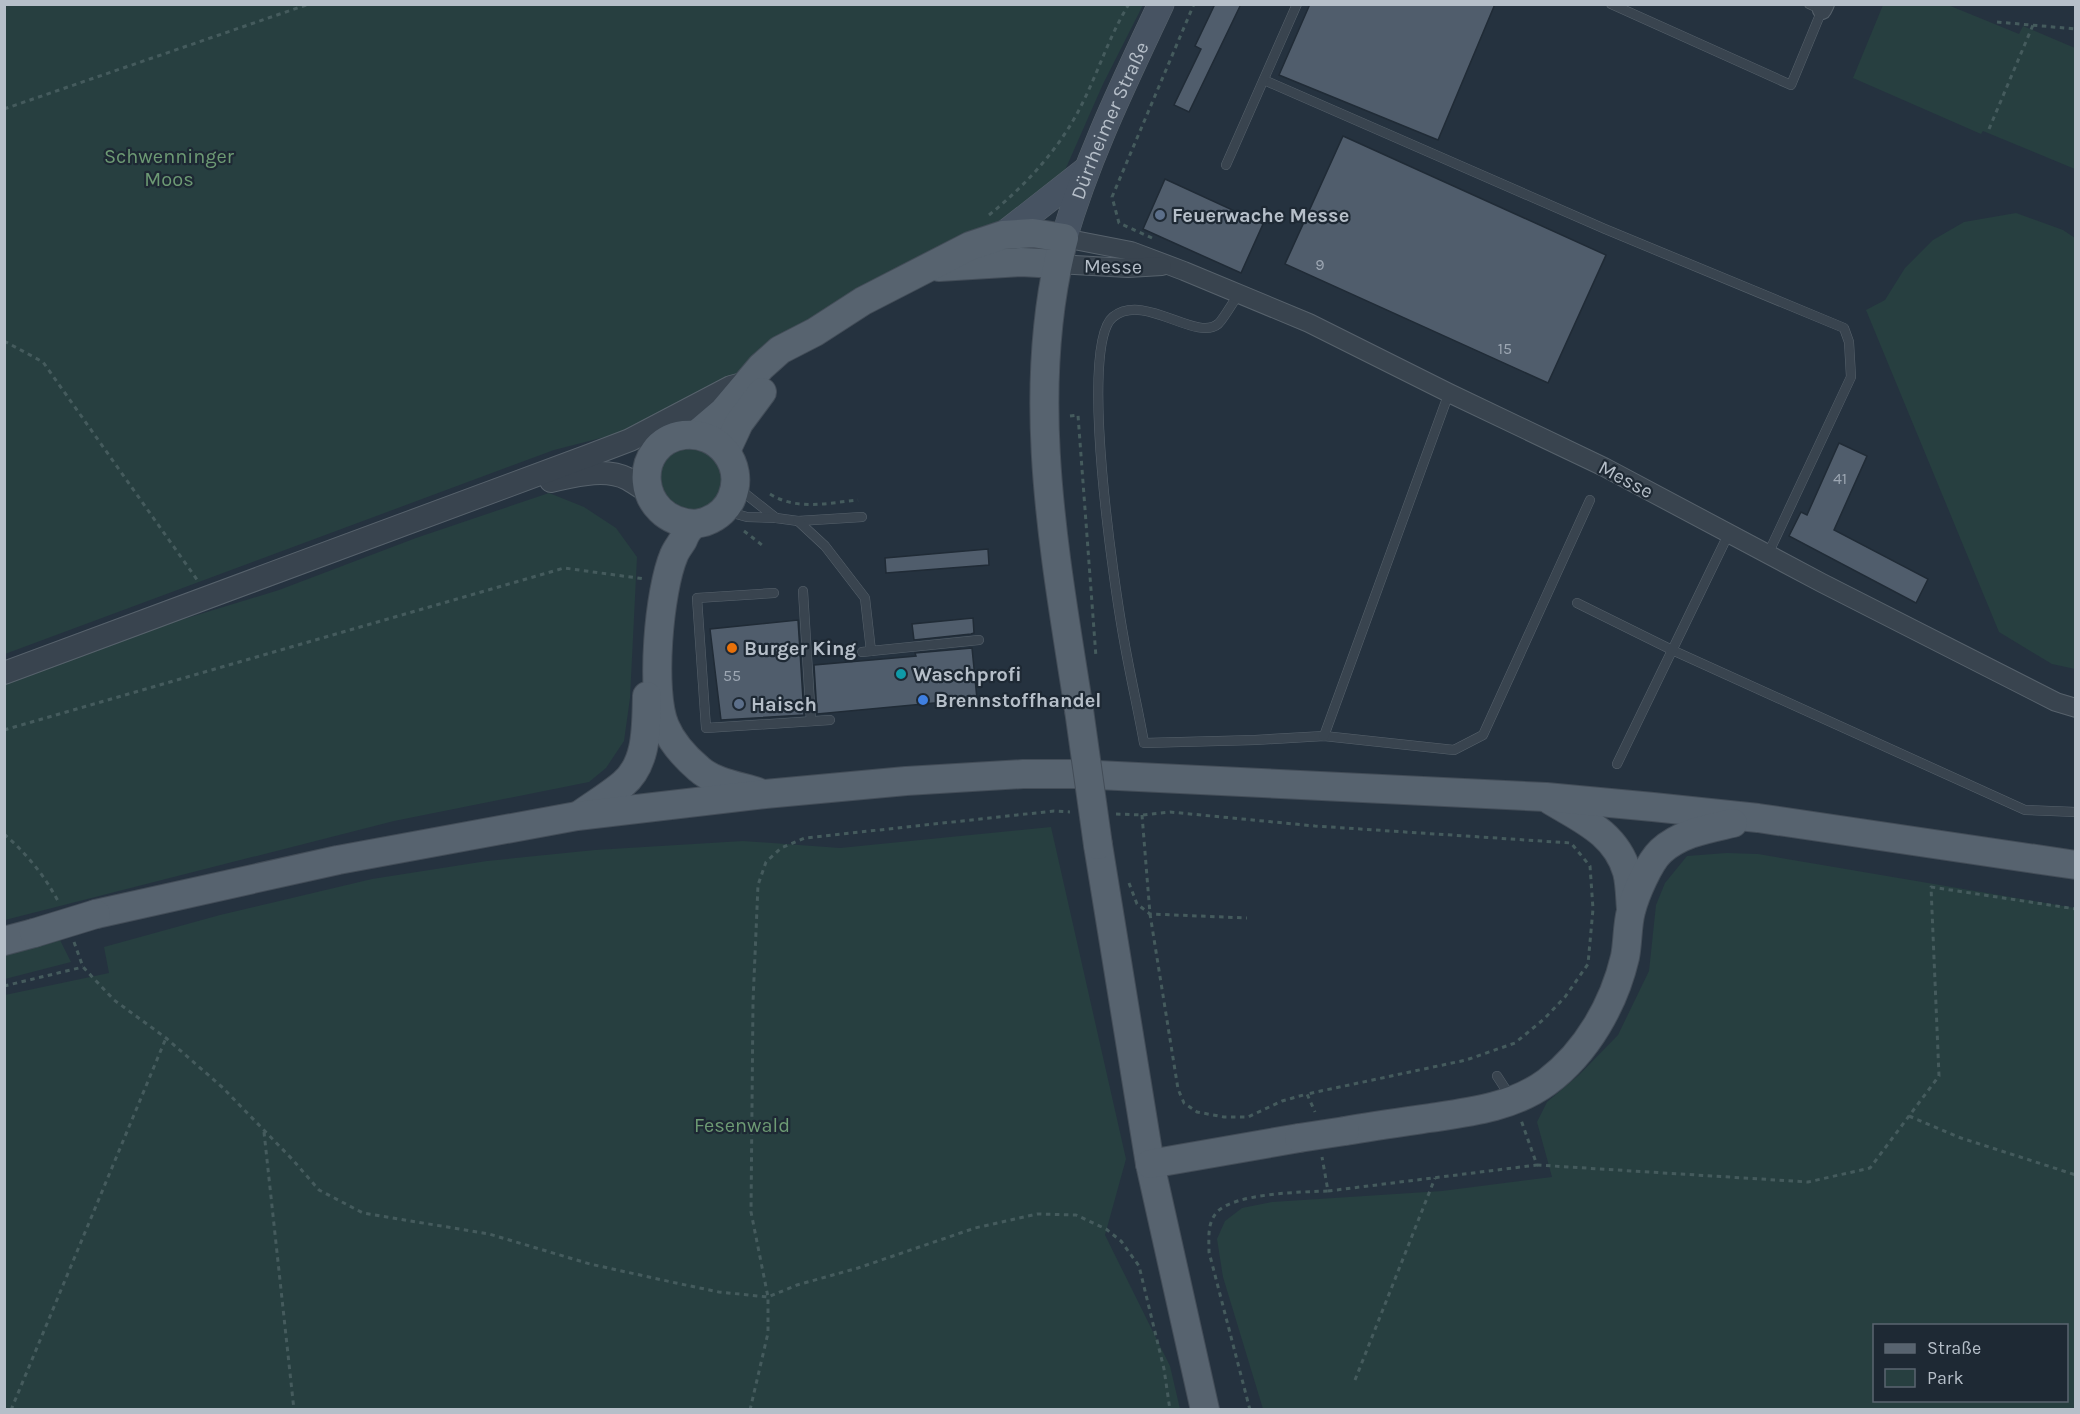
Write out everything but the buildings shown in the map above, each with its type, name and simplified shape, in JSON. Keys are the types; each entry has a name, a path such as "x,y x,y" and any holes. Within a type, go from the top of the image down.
{"main road":[{"name":"Dürrheimer Straße","path":"1061,251 1086,170 1161,4"},
{"path":"696,435 723,412 746,383 780,350 815,332 863,302 970,246 995,225 1086,170"},
{"path":"995,225 1033,233 1061,251"},
{"path":"930,268 1021,262 1061,251"},
{"path":"1061,251 1049,314 1044,409 1048,492 1058,574 1098,845 1150,1164 1204,1410"},
{"path":"726,451 739,423 767,385 815,332"},
{"path":"577,816 625,783 639,762 646,739 647,635 662,536 655,502 646,476 649,463 656,451 668,441 681,435 696,435 717,443 726,451 736,473 730,498 715,517 695,524 677,521 655,502"},
{"path":"695,524 673,556 663,595 658,655 659,701 664,726 680,750 701,771 765,794"},
{"path":"4,941 96,914 338,860 577,816 765,794 906,781 1023,774 1077,774 1546,797 1758,818 2076,865"},
{"path":"1150,1164 1299,1138 1484,1110 1514,1100 1546,1082 1575,1055 1600,1021 1614,992 1625,956 1631,910 1627,872 1617,849 1605,834 1546,797"},
{"path":"1631,910 1652,863 1659,852 1670,844 1693,832 1758,818"}],"street":[{"name":"Messe","path":"1061,251 1131,251 1309,323 1604,467 2056,702 2076,708"},
{"name":"Messe","path":"1061,251 1128,268 1169,266"},
{"path":"4,673 630,440 731,387 746,383"},
{"path":"588,456 656,451"},
{"path":"488,493 555,480 613,474 626,478 655,502"}],"lane":[{"path":"1226,165 1297,4"},
{"path":"1611,4 1791,85 1819,6"},
{"path":"1263,80 1605,229 1844,328 1849,342 1851,377 1768,554"},
{"path":"1239,294 1218,324 1207,328 1142,309 1126,311 1114,316 1105,325 1100,348 1098,415 1109,533 1126,650 1144,743 1324,736 1454,750 1483,735 1590,500"},
{"path":"1324,736 1449,393"},
{"path":"730,498 747,517 798,521 862,516"},
{"path":"730,498 776,518"},
{"path":"798,521 825,546 865,598 866,652 979,640"},
{"path":"1617,764 1729,533"},
{"path":"803,591 812,722"},
{"path":"774,593 697,598 706,728 830,720"},
{"path":"1577,603 1672,650 2025,810 2076,812"},
{"path":"1497,1076 1514,1100"}],"path":[{"path":"4,109 309,4"},
{"path":"995,225 1011,198 1067,132 1129,4"},
{"path":"1152,238 1119,223 1112,197 1194,4"},
{"path":"1997,22 2076,29"},
{"path":"1989,129 2033,25"},
{"path":"4,340 43,362 201,585"},
{"path":"1070,416 1078,415 1096,663"},
{"path":"764,490 783,502 800,504 858,500"},
{"path":"744,531 762,545"},
{"path":"4,730 564,568 654,580"},
{"path":"750,1410 768,1333 768,1297 751,1212 758,885 766,862 782,848 805,838 1054,811 1076,812"},
{"path":"1109,814 1142,815 1170,812 1315,826 1570,843 1590,866 1593,909 1588,964 1566,997 1544,1020 1515,1043 1466,1060 1307,1094 1282,1101 1248,1117 1224,1117 1197,1112 1184,1103 1178,1089 1150,914 1142,815"},
{"path":"4,834 23,851 48,881 63,911"},
{"path":"1127,878 1137,904 1150,914 1247,918"},
{"path":"1250,1410 1209,1252 1209,1227 1218,1211 1235,1202 1282,1193 1328,1191 1537,1165 1808,1182 1870,1168 1938,1076 1931,887 2076,909"},
{"path":"71,934 83,968 114,1000 166,1038 222,1087 319,1190 363,1213 489,1234 590,1264 687,1286 768,1297 797,1285 858,1268 975,1228 1037,1214 1076,1215 1106,1229 1121,1241 1139,1266 1164,1370 1170,1410"},
{"path":"4,986 83,968"},
{"path":"10,1410 166,1038"},
{"path":"1307,1094 1315,1108"},
{"path":"1514,1100 1537,1165"},
{"path":"1909,1116 1961,1138 2076,1175"},
{"path":"264,1130 294,1410"},
{"path":"1355,1380 1435,1178"},
{"path":"1326,1180 1328,1191"}],"green space":[{"name":"Schwenninger Moos","path":"4,5 1143,5 1103,84 1066,168 1051,192 644,427 554,450 5,654"},
{"path":"1883,5 1948,5 2019,34 2023,26 2075,48 2075,169 1983,131 1981,134 1853,78"},
{"path":"2016,213 2063,230 2075,238 2075,669 2052,664 1999,632 1866,310 1885,300 1905,268 1933,240 1964,222"},
{"path":"699,447 717,459 724,480 717,500 698,512 668,503 658,473 662,463 678,449"},
{"path":"549,493 584,507 616,528 637,557 630,698 624,741 606,768 589,782 394,821 5,920 5,683 99,645 279,590 416,538"},
{"name":"Fesenwald","path":"1051,827 1126,1159 1105,1235 1170,1366 1180,1409 5,1409 5,995 109,973 104,947 220,915 372,879 487,861 595,850 743,841 840,848"},
{"path":"1726,853 1758,854 2075,908 2075,1409 1263,1409 1223,1277 1217,1239 1225,1221 1242,1208 1272,1202 1442,1191 1552,1177 1537,1122 1547,1102 1579,1075 1618,1035 1649,971 1656,905 1665,883 1687,856"},
{"path":"60,940 71,962 5,979 5,952"}],"place":[{"name":"Feuerwache Messe","path":"1160,215"},
{"name":"Burger King","path":"732,648"},
{"name":"Waschprofi","path":"901,674"},
{"name":"Brennstoffhandel","path":"923,700"},
{"name":"Haisch","path":"739,704"}]}
